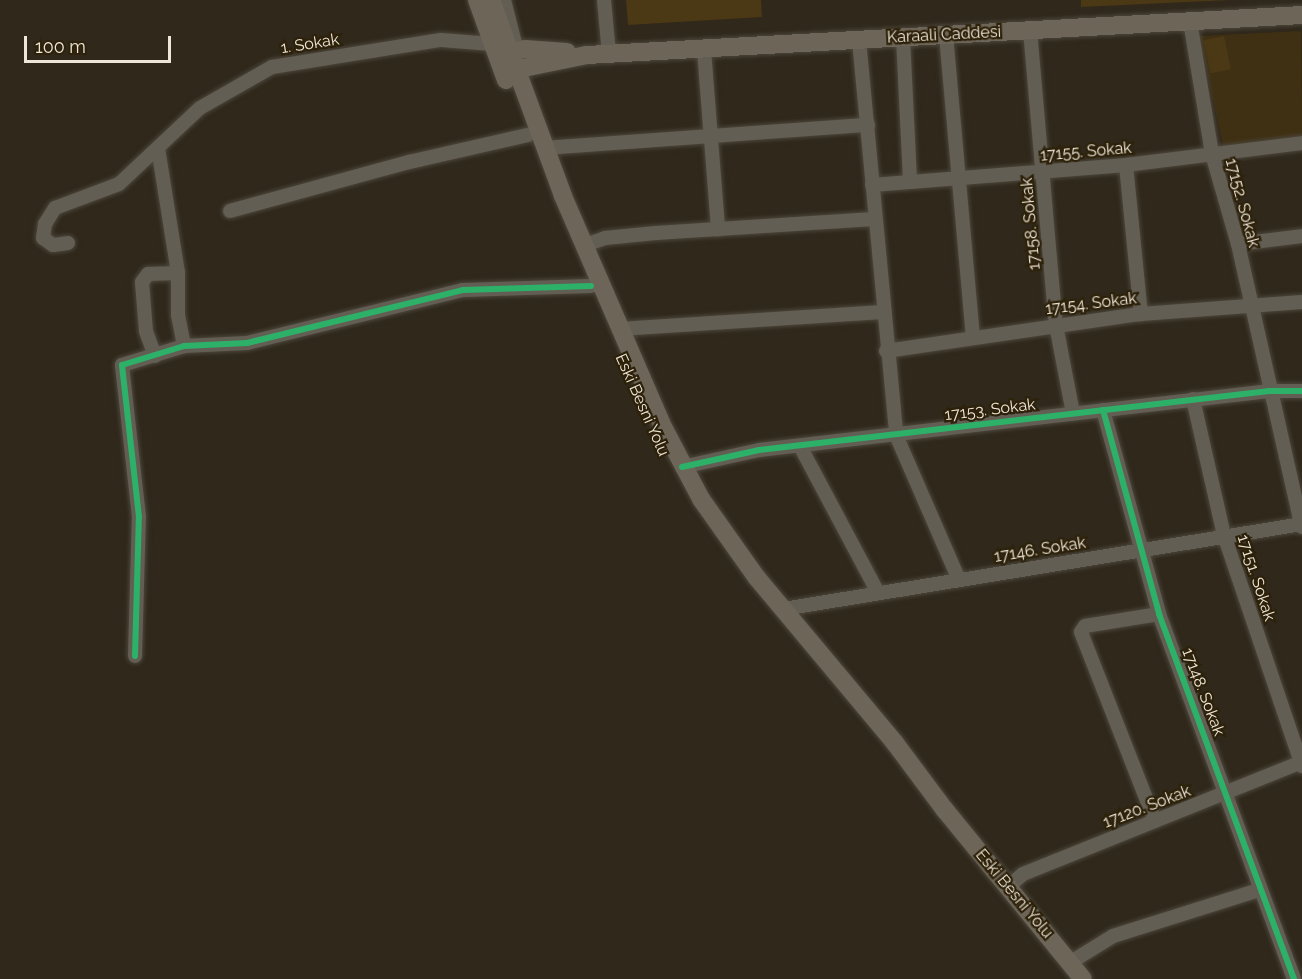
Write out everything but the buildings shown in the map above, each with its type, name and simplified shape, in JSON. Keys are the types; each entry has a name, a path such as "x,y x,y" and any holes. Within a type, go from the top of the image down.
{"main road":[{"name":"Eski Besni Yolu","path":"477,0 505,57 619,329 682,467 731,544 895,743 945,810 1083,979"},
{"name":"Eski Besni Yolu","path":"490,0 528,135 656,439 708,530 756,595 879,741 945,810"},
{"name":"Karaali Caddesi","path":"505,57 704,50 1302,15"}],"street":[{"path":"504,0 505,57"},
{"path":"604,0 609,54"},
{"name":"17152. Sokak","path":"1190,21 1212,154 1238,244 1248,304 1302,526"},
{"name":"17158. Sokak","path":"1030,30 1056,325 1073,413"},
{"path":"946,35 973,336"},
{"path":"903,37 910,181"},
{"name":"1. Sokak","path":"68,243 53,244 43,238 45,224 55,207 119,184 200,108 272,67 441,40 505,57"},
{"path":"859,40 868,125 882,312 896,435 959,580"},
{"path":"704,50 718,229"},
{"path":"544,148 868,125"},
{"path":"230,212 410,162 528,135"},
{"name":"17155. Sokak","path":"872,185 1126,165 1302,143"},
{"path":"158,148 178,273 178,315 184,346"},
{"path":"1126,165 1141,314"},
{"path":"585,245 605,238 874,219"},
{"path":"1238,244 1302,236"},
{"path":"155,356 146,331 142,282 148,274 178,273"},
{"path":"135,656 139,517 122,364 184,346 247,344 463,290 591,286"},
{"name":"17154. Sokak","path":"886,351 973,336 1141,314 1248,304 1302,302"},
{"path":"619,329 882,312"},
{"name":"17153. Sokak","path":"682,467 723,455 1193,399 1269,391 1302,391"},
{"name":"17151. Sokak","path":"1193,399 1224,535 1302,764"},
{"name":"17148. Sokak","path":"1103,410 1159,614 1259,890 1294,978"},
{"path":"800,446 877,591"},
{"name":"17146. Sokak","path":"783,609 877,591 959,580 1224,535 1302,526"},
{"path":"1155,821 1080,633 1085,626 1159,614"},
{"name":"17120. Sokak","path":"1008,887 1023,874 1302,764"},
{"path":"1071,962 1113,936 1259,890"}],"shaded area":[{"path":"626,0 761,0 762,17 628,25"},
{"path":"1081,0 1230,0 1081,7"},
{"path":"1301,31 1302,138 1224,149 1199,36"},
{"path":"1224,36 1231,69 1211,74 1203,40"}],"cycle path":[{"path":"135,656 139,517 122,365 184,346 247,343 463,290 591,286"},
{"path":"682,467 759,450 1269,391 1302,391"},
{"path":"1103,410 1159,614 1294,979"}]}
